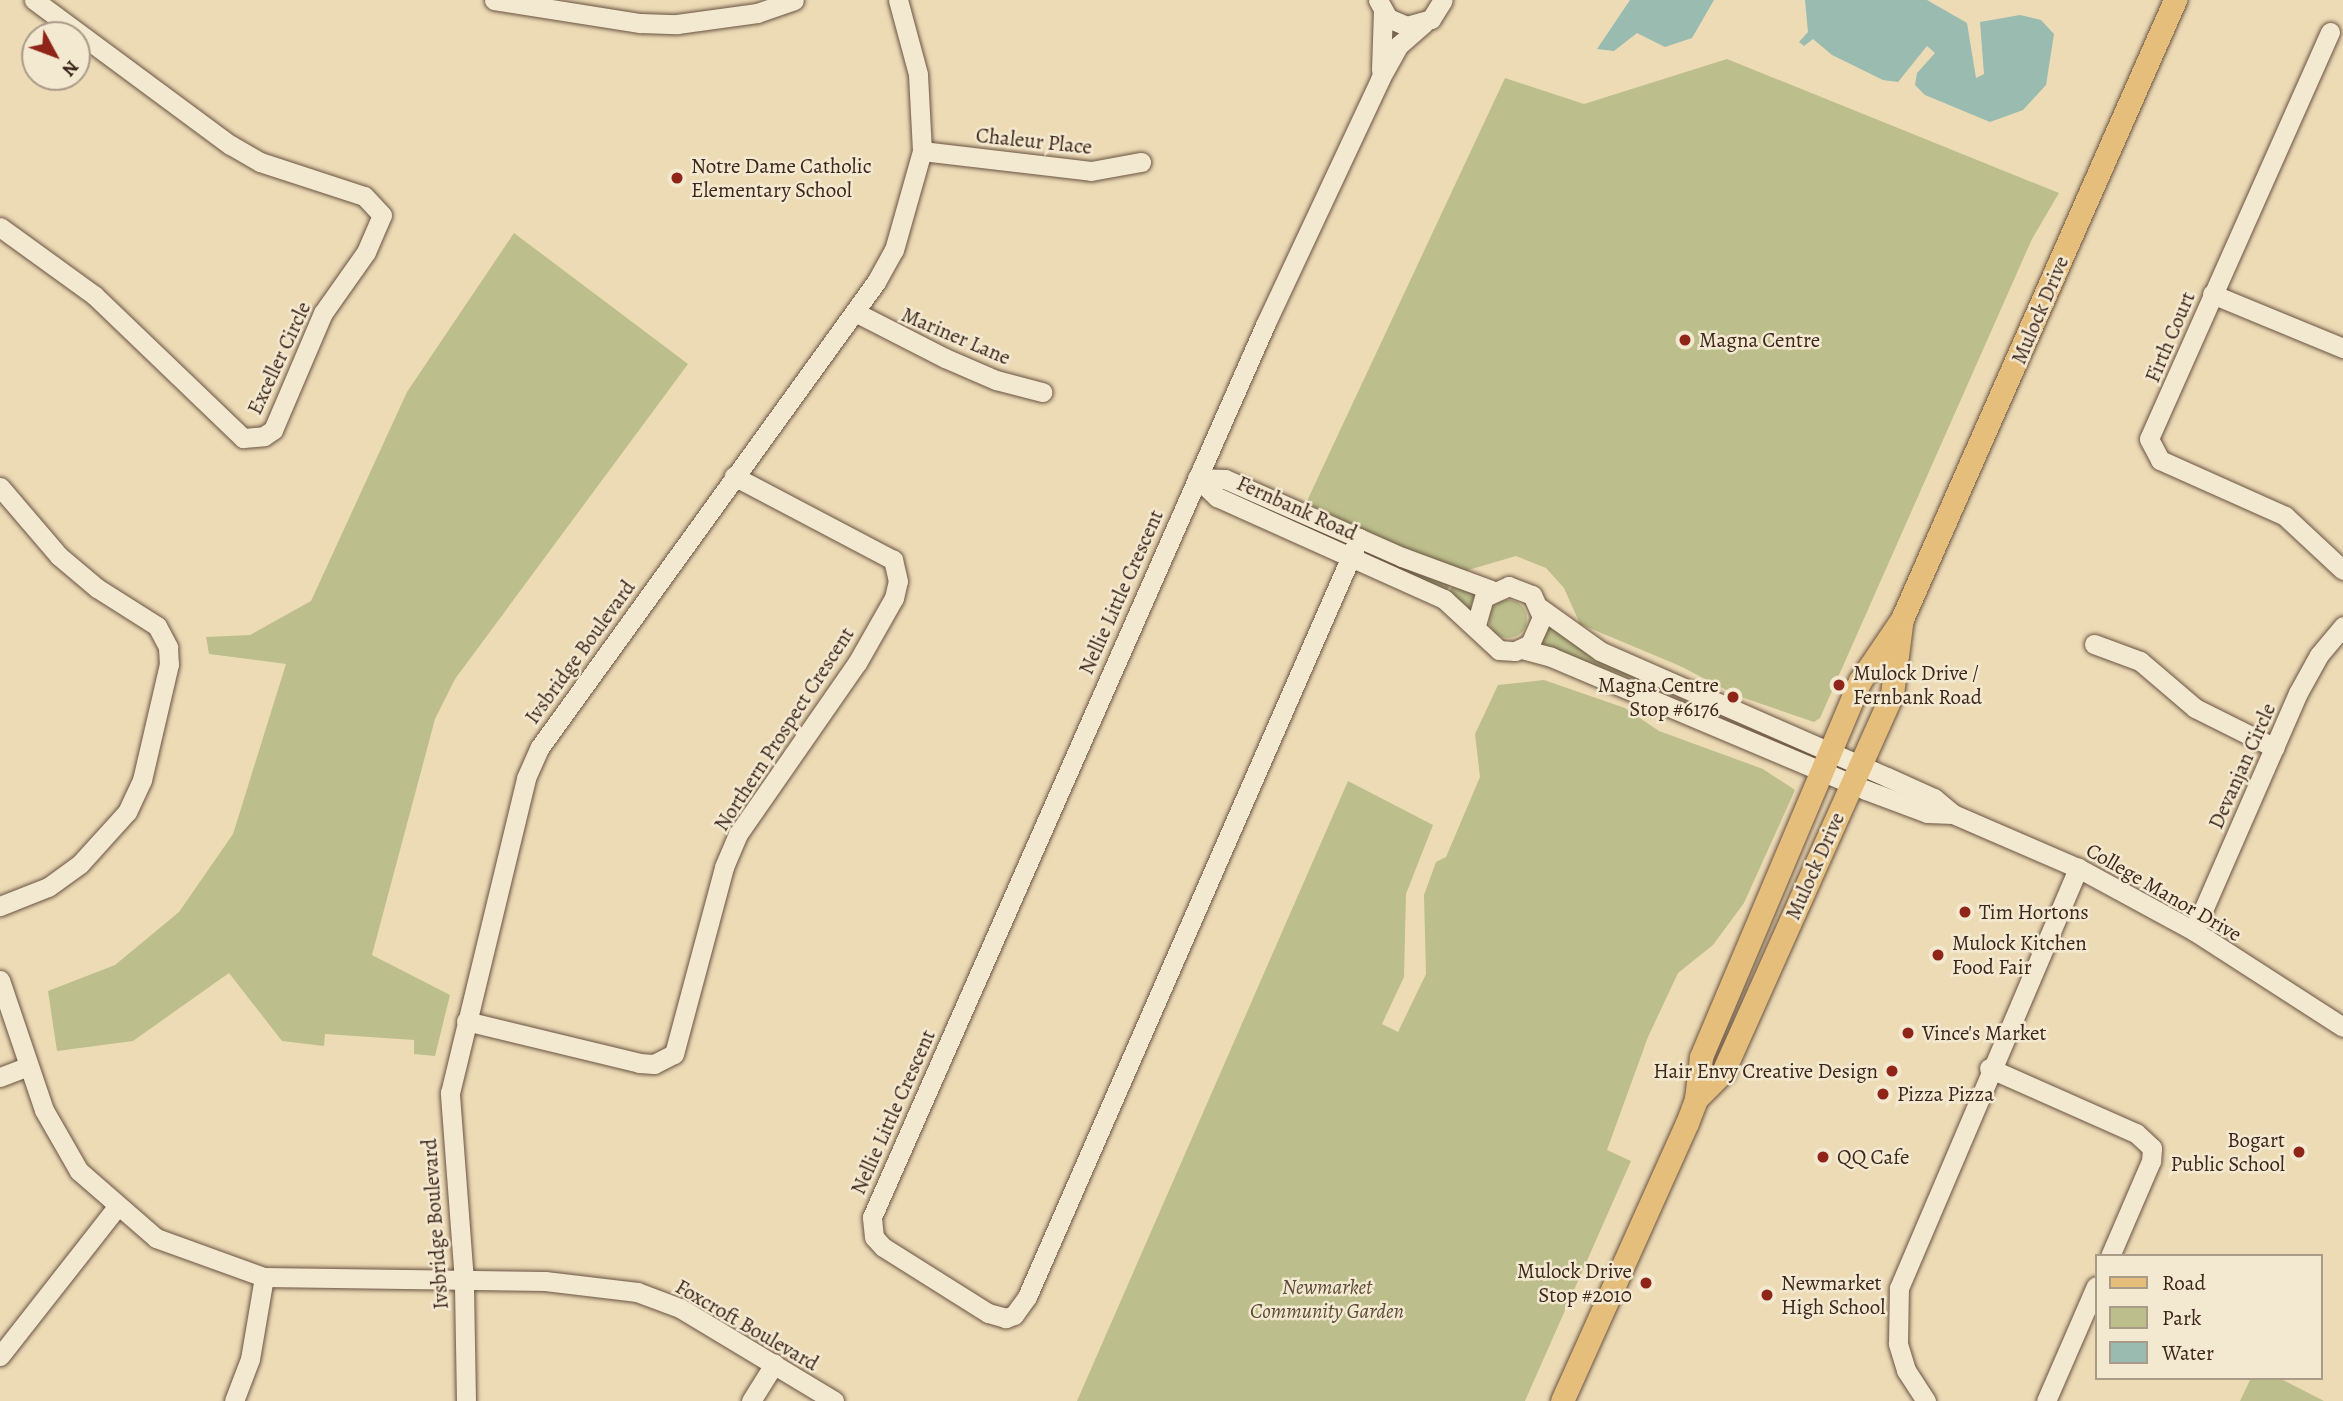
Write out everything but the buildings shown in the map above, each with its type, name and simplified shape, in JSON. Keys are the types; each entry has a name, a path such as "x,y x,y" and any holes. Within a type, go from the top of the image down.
{"main road":[{"name":"Mulock Drive","path":"1562,1401 1696,1099 1701,1058 1860,681 1902,619 2175,0"},
{"name":"Mulock Drive","path":"1696,1099 1723,1072 1892,694 1902,619"}],"street":[{"name":"Exceller Circle","path":"0,228 94,295 243,438 264,436 272,430 323,313 366,252 382,215 364,196 260,162 230,145 34,0"},
{"path":"494,0 640,23 677,24 757,13 794,0"},
{"name":"Ivsbridge Boulevard","path":"466,1401 464,1281 450,1093 512,827 540,747 855,312 894,250 922,151 918,74 898,0"},
{"name":"Nellie Little Crescent","path":"1359,538 1027,1297 1014,1315 1006,1318 988,1313 883,1247 874,1237 872,1217 1197,478 1380,79 1399,45 1437,13 1443,0"},
{"path":"1379,3 1399,24 1424,23"},
{"name":"Nellie Little Crescent","path":"1379,3 1380,79"},
{"name":"Firth Court","path":"2330,32 2149,439 2151,449 2160,460 2285,516 2343,570"},
{"name":"Chaleur Place","path":"922,151 1091,171 1141,162"},
{"path":"2212,294 2343,348"},
{"name":"Mariner Lane","path":"855,312 891,334 971,369 1042,392"},
{"name":"Northern Prospect Crescent","path":"466,1021 639,1063 654,1064 674,1054 724,867 738,834 857,663 894,598 899,571 893,560 734,476"},
{"name":"Fernbank Road","path":"1197,478 1225,480 1359,538 1491,590"},
{"name":"Fernbank Road","path":"1197,478 1217,497 1444,599 1476,625"},
{"path":"0,487 59,556 97,588 158,626 168,647 169,664 142,780 127,812 80,864 48,887 0,906"},
{"path":"1827,762 1551,657 1522,649 1507,652 1491,647 1476,625 1479,605 1491,590 1517,587 1532,595 1540,608 1600,652 1856,775"},
{"path":"1522,649 1541,627 1540,608"},
{"name":"Devanjan Circle","path":"2194,932 2319,655 2343,626"},
{"path":"2094,644 2140,661 2195,708 2275,748"},
{"name":"College Manor Drive","path":"1856,775 1927,813 1953,814 2078,868 2194,932 2343,1027"},
{"path":"1926,1401 1906,1370 1898,1343 1899,1287 1989,1068 2078,868"},
{"name":"Foxcroft Boulevard","path":"0,980 44,1110 79,1171 116,1208 156,1238 264,1277 557,1282 638,1292 680,1308 834,1401"},
{"path":"0,1077 28,1066"},
{"path":"1989,1068 2136,1133 2152,1148 2151,1161 2111,1254"},
{"path":"0,1356 116,1208"},
{"path":"234,1401 250,1359 264,1277"},
{"path":"2046,1401 2094,1291"},
{"path":"751,1401 774,1364"}],"green space":[{"name":"Magna Centre","path":"1727,59 2059,193 2032,239 1820,718 1814,722 1738,696 1680,666 1580,624 1564,588 1546,568 1516,556 1458,573 1306,503 1505,78 1584,104"},
{"path":"514,233 688,364 455,679 435,719 372,955 450,995 435,1056 414,1054 414,1040 325,1034 324,1046 282,1041 229,973 133,1041 57,1051 48,991 115,965 179,912 233,834 286,664 209,654 206,637 250,635 311,601 407,392"},
{"path":"1394,567 1419,571 1450,584 1446,592"},
{"path":"1453,585 1477,593 1469,609 1449,593"},
{"path":"1508,600 1521,606 1527,619 1521,632 1508,638 1495,632 1489,619 1495,606"},
{"path":"1548,626 1676,693 1539,646"},
{"name":"Newmarket Community Garden","path":"1544,680 1625,708 1659,731 1763,769 1795,790 1744,903 1713,945 1678,973 1648,1037 1607,1150 1631,1161 1525,1401 1077,1401 1348,781 1433,825 1406,894 1404,977 1382,1024 1398,1032 1426,974 1424,895 1436,862 1446,857 1480,777 1475,734 1498,685"},
{"path":"2250,1380 2283,1380 2324,1401 2240,1401"}],"water":[{"path":"1630,0 1714,0 1692,38 1665,47 1637,33 1614,51 1597,49"},
{"path":"1805,0 1927,0 1967,23 1976,78 1984,74 1980,22 2020,15 2041,20 2054,34 2046,85 2023,110 1990,122 1925,95 1915,85 1917,73 1935,53 1927,46 1898,82 1883,80 1832,55 1813,39 1804,46 1799,42 1808,32"}],"place":[{"name":"Notre Dame Catholic Elementary School","path":"677,178"},
{"name":"Magna Centre","path":"1685,340"},
{"name":"Mulock Drive / Fernbank Road","path":"1839,685"},
{"name":"Magna Centre Stop #6176","path":"1733,697"},
{"name":"Tim Hortons","path":"1965,912"},
{"name":"Mulock Kitchen Food Fair","path":"1938,955"},
{"name":"Vince's Market","path":"1908,1033"},
{"name":"Hair Envy Creative Design","path":"1892,1071"},
{"name":"Pizza Pizza","path":"1883,1094"},
{"name":"Bogart Public School","path":"2299,1152"},
{"name":"QQ Cafe","path":"1823,1157"},
{"name":"Mulock Drive Stop #2010","path":"1646,1283"},
{"name":"Newmarket High School","path":"1767,1295"}]}
